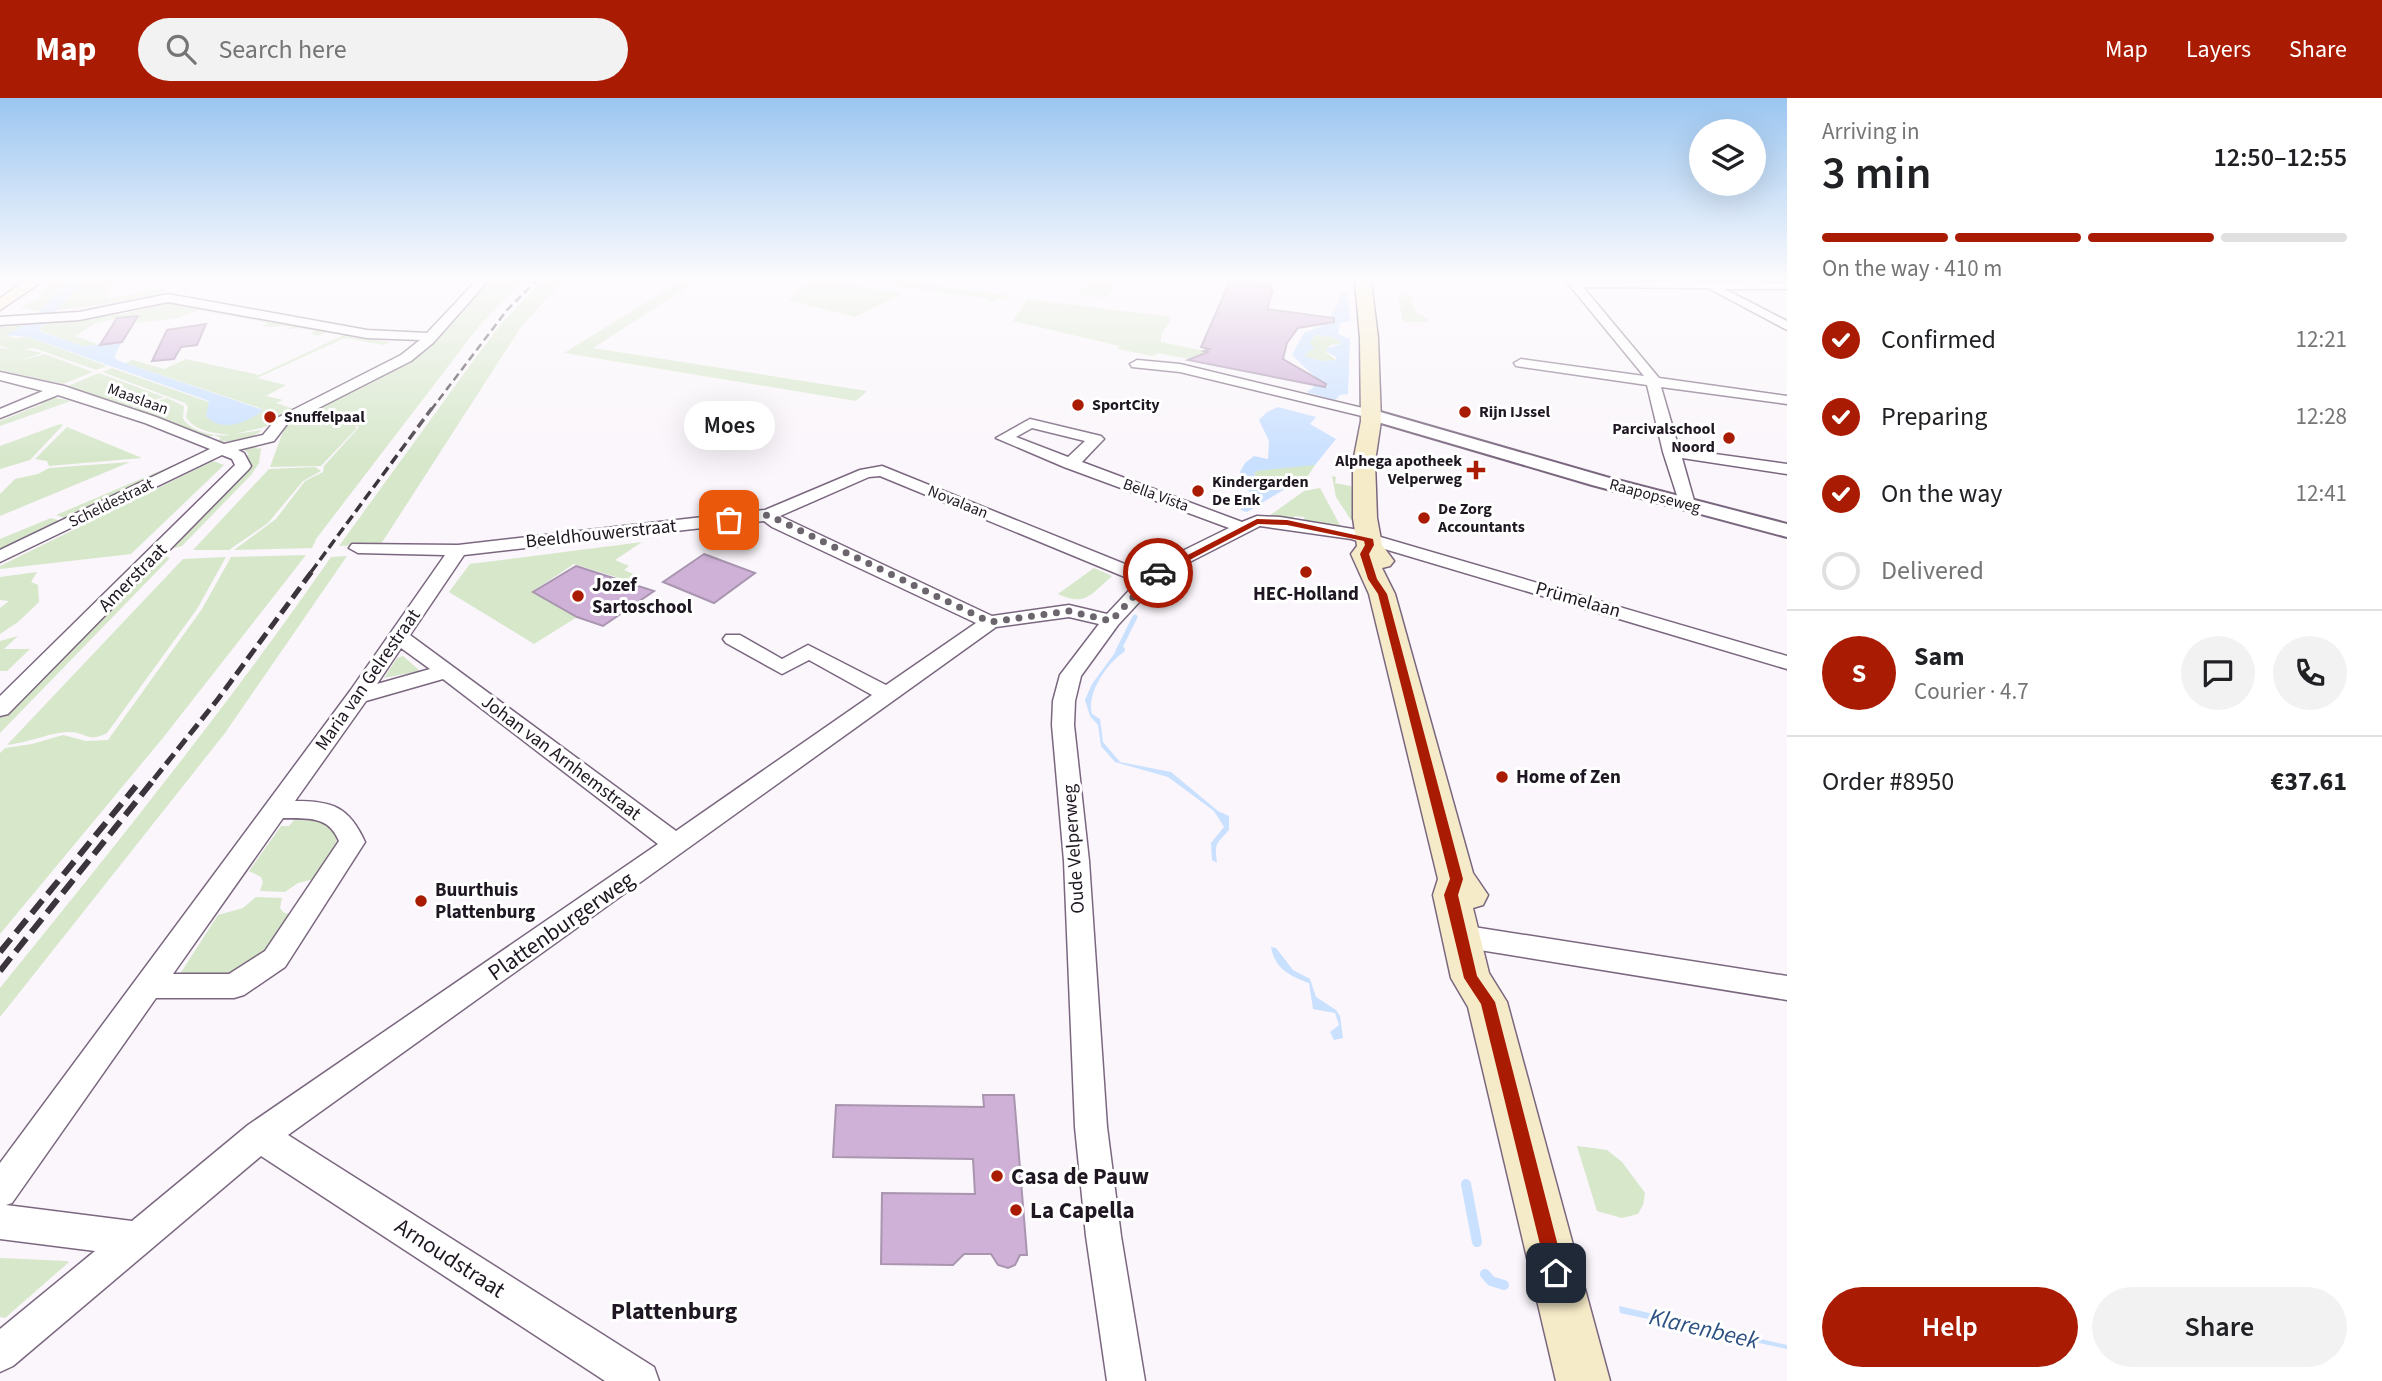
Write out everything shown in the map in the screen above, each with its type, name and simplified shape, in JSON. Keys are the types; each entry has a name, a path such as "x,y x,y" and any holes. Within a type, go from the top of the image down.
{"main road":[{"path":"1369,341 1381,416 1382,459 1366,471 1364,510 1369,542 1364,554 1382,594 1456,879 1451,895 1472,938 1471,978 1488,1002 1583,1381"},
{"path":"1387,341 1388,348"}],"street":[{"name":"Scheldestraat","path":"0,557 222,449 269,438 274,428 282,421 389,368 426,341"},
{"path":"1622,341 1651,375 1687,504"},
{"path":"1521,363 1787,400"},
{"path":"1138,364 1180,368 1381,416"},
{"name":"Maaslaan","path":"0,376 59,389 222,449"},
{"path":"1237,388 1381,416"},
{"path":"0,414 59,389"},
{"name":"Raapopseweg","path":"1381,416 1524,459 1787,531"},
{"name":"Bella Vista","path":"1070,464 1096,439 1030,423 1004,438 1070,464 1241,527"},
{"name":"Amerstraat","path":"0,709 239,473 243,461 222,449"},
{"path":"1671,452 1787,470"},
{"name":"Novalaan","path":"768,515 866,473 882,471 1149,580"},
{"path":"768,515 990,622 1069,611 1111,621"},
{"name":"Beeldhouwerstraat","path":"358,548 458,550 768,515"},
{"name":"Oude Velperweg","path":"1126,1381 1102,1227 1088,1093 1083,968 1063,725 1064,701 1071,676 1111,621 1149,580 1171,564 1241,527 1257,521 1269,521 1369,542"},
{"name":"Prümelaan","path":"1369,542 1787,663"},
{"name":"Maria van Gelrestraat","path":"0,1191 358,696 458,550"},
{"name":"Plattenburgerweg","path":"0,1353 260,1136 990,622"},
{"name":"Johan van Arnhemstraat","path":"399,636 676,844"},
{"path":"733,639 782,667 808,651 887,695"},
{"path":"358,696 445,672"},
{"path":"148,986 234,986 275,959 352,842 346,825 332,813 276,809"},
{"path":"1472,938 1787,988"},
{"name":"Arnoudstraat","path":"260,1136 640,1381"},
{"path":"0,1222 139,1239"}],"green space":[{"path":"0,341 39,341 107,366 96,370 34,348 24,349 42,353 15,362 45,354 93,372 63,384 0,370 0,348 12,349 0,346"},
{"path":"68,341 89,341 100,345 82,346"},
{"path":"331,341 339,341 257,378 286,385 266,396 283,400 276,403 294,409 265,427 235,434 262,430 253,436 234,441 217,441 221,438 214,435 207,438 130,409 167,398 184,406 183,418 191,427 211,434 231,435 206,431 195,426 186,417 188,407 185,403 102,372 112,368 209,402 210,405 263,409 125,363 133,360 164,369 186,359 259,375"},
{"path":"361,341 390,342 383,345"},
{"path":"432,341 468,341 316,539 312,548 234,550 276,519 305,481 323,472 324,466 359,427 349,423 356,426 356,429 321,466 270,467 285,426 289,422 327,426 291,421 416,358"},
{"path":"488,341 512,341 381,544 339,546"},
{"path":"584,341 604,341 593,348 867,391 856,401 564,353"},
{"path":"1098,341 1161,341 1220,354 1197,359 1158,353 1153,356 1117,349 1120,346"},
{"path":"1311,341 1340,341 1340,344 1330,345 1326,352 1336,360 1321,361 1303,356"},
{"path":"99,373 164,397 128,408 68,386"},
{"path":"51,397 71,401 0,426 0,421 42,404 36,402"},
{"path":"63,425 30,460 0,469 0,446"},
{"path":"67,427 142,458 49,466 47,461 35,459"},
{"path":"256,444 257,449 261,448 259,463 251,475 182,546 167,550 249,462 246,456 249,454 242,448"},
{"path":"202,453 70,520 56,515"},
{"path":"213,461 224,465 131,554 0,569 0,566"},
{"path":"130,462 0,516 0,494 15,479 38,474 49,468"},
{"path":"1304,464 1315,465 1307,477 1287,490 1254,475 1256,471"},
{"path":"315,467 321,471 303,481 268,523 229,550 193,550 269,469"},
{"path":"1332,476 1336,477 1335,483 1351,486 1357,520 1351,520 1336,497"},
{"path":"1320,488 1341,527 1305,521 1304,517 1294,516 1294,520 1269,516 1304,491"},
{"path":"51,518 61,521 0,554 0,539"},
{"path":"642,542 615,560 629,566 624,570 638,576 629,581 574,564 533,591 577,617 534,644 449,592 470,564"},
{"path":"306,555 162,739 0,934 0,753 5,748 63,735 86,741 108,740 202,609 231,557"},
{"path":"162,556 170,558 0,733 0,717"},
{"path":"347,556 225,733 0,1017 0,988 211,722 331,557"},
{"path":"226,557 197,609 107,733 91,737 75,732 62,732 7,745 183,559"},
{"path":"1094,568 1112,576 1088,597 1075,599 1058,594"},
{"path":"37,572 31,582 38,585 39,602 18,622 0,634 0,608 9,601 0,600 0,577"},
{"path":"18,636 4,649 30,649 7,671 0,671 0,641"},
{"path":"403,656 420,671 384,678 397,658"},
{"path":"294,820 331,821 340,838 314,879 298,883 285,892 260,891 263,882 261,877 249,871 281,826 289,826"},
{"path":"256,897 282,898 280,908 284,913 292,914 266,957 230,977 180,974 218,915 243,908"},
{"path":"1577,1146 1607,1150 1622,1162 1645,1193 1638,1214 1622,1218 1597,1211"},
{"path":"0,1258 69,1262 5,1318 0,1317"}],"water":[{"path":"40,341 67,341 82,346 121,343 114,357 119,361 263,410 242,422 219,424 206,416 209,401"},
{"path":"1300,341 1311,341 1314,348 1304,356 1321,361 1336,360 1336,357 1324,350 1340,344 1340,341 1350,341 1348,394 1340,395 1335,400 1306,392 1313,388 1316,378 1292,355"},
{"path":"1278,407 1316,417 1310,424 1336,439 1315,465 1256,471 1254,475 1258,478 1285,489 1247,512 1240,510 1246,505 1250,493 1240,472 1245,463 1254,456 1268,459 1269,441 1259,420"},
{"path":"1120,646 1125,648 1124,652 1105,671 1092,697 1092,714 1100,719 1103,742 1120,762 1171,772 1218,811 1229,816 1229,830 1216,847 1217,863 1212,860 1211,843 1224,827 1214,811 1168,777 1115,762 1101,746 1098,725 1090,716 1085,700 1092,684"},
{"path":"1271,947 1276,948 1293,970 1310,979 1316,997 1336,1010 1340,1016 1343,1038 1334,1040 1330,1032 1339,1025 1335,1013 1313,1009 1309,983 1284,971 1276,961"},
{"path":"1619,1306 1787,1345 1787,1349 1620,1313"}],"building":[{"path":"103,341 123,341 122,342 100,345"},
{"path":"162,341 199,341 197,345 181,347 174,359 152,361"},
{"path":"1204,341 1289,341 1283,359 1326,384 1325,387 1188,360 1208,352 1204,351 1209,349 1201,347"},
{"name":"Jozef Sartoschool","path":"704,554 755,573 714,603 663,582"},
{"name":"Jozef Sartoschool","path":"576,566 654,591 603,626 577,617 533,592"},
{"name":"Casa de Pauw","path":"983,1095 1014,1095 1027,1255 1020,1255 1015,1265 1008,1268 998,1265 991,1254 964,1254 953,1265 881,1264 882,1193 975,1194 973,1159 833,1157 836,1105 984,1107"}],"waterway":[{"path":"1118,651 1135,617"},
{"path":"1466,1184 1477,1242"},
{"name":"Klarenbeek","path":"1485,1274 1491,1281 1504,1285"}],"railway":[{"path":"431,410 484,341"},
{"path":"311,572 432,408"},
{"path":"154,779 218,699 313,570"},
{"path":"0,971 155,778"},
{"path":"0,952 136,786"}],"way so far":[{"path":"729,520 768,515 778,523 990,622 1069,611 1111,621 1158,573"}],"place":[{"name":"SportCity","path":"1078,405"},
{"name":"Rijn IJssel","path":"1465,412"},
{"name":"Snuffelpaal","path":"270,417"},
{"name":"Parcivalschool Noord","path":"1729,438"},
{"name":"Alphega apotheek Velperweg","path":"1476,470"},
{"name":"Kindergarden De Enk","path":"1198,491"},
{"name":"De Zorg Accountants","path":"1424,518"},
{"name":"Moes","path":"729,520"},
{"name":"HEC-Holland","path":"1306,572"},
{"name":"Jozef Sartoschool","path":"578,596"},
{"name":"Home of Zen","path":"1502,777"},
{"name":"Buurthuis Plattenburg","path":"421,901"},
{"name":"Casa de Pauw","path":"997,1176"},
{"name":"La Capella","path":"1016,1210"}],"district":[{"name":"Plattenburg","path":"674,1311"}],"route":[{"path":"1158,573 1174,562 1257,521 1287,523 1368,539 1370,545 1364,554 1382,594 1456,879 1451,895 1471,978 1488,1002 1556,1273"}]}
